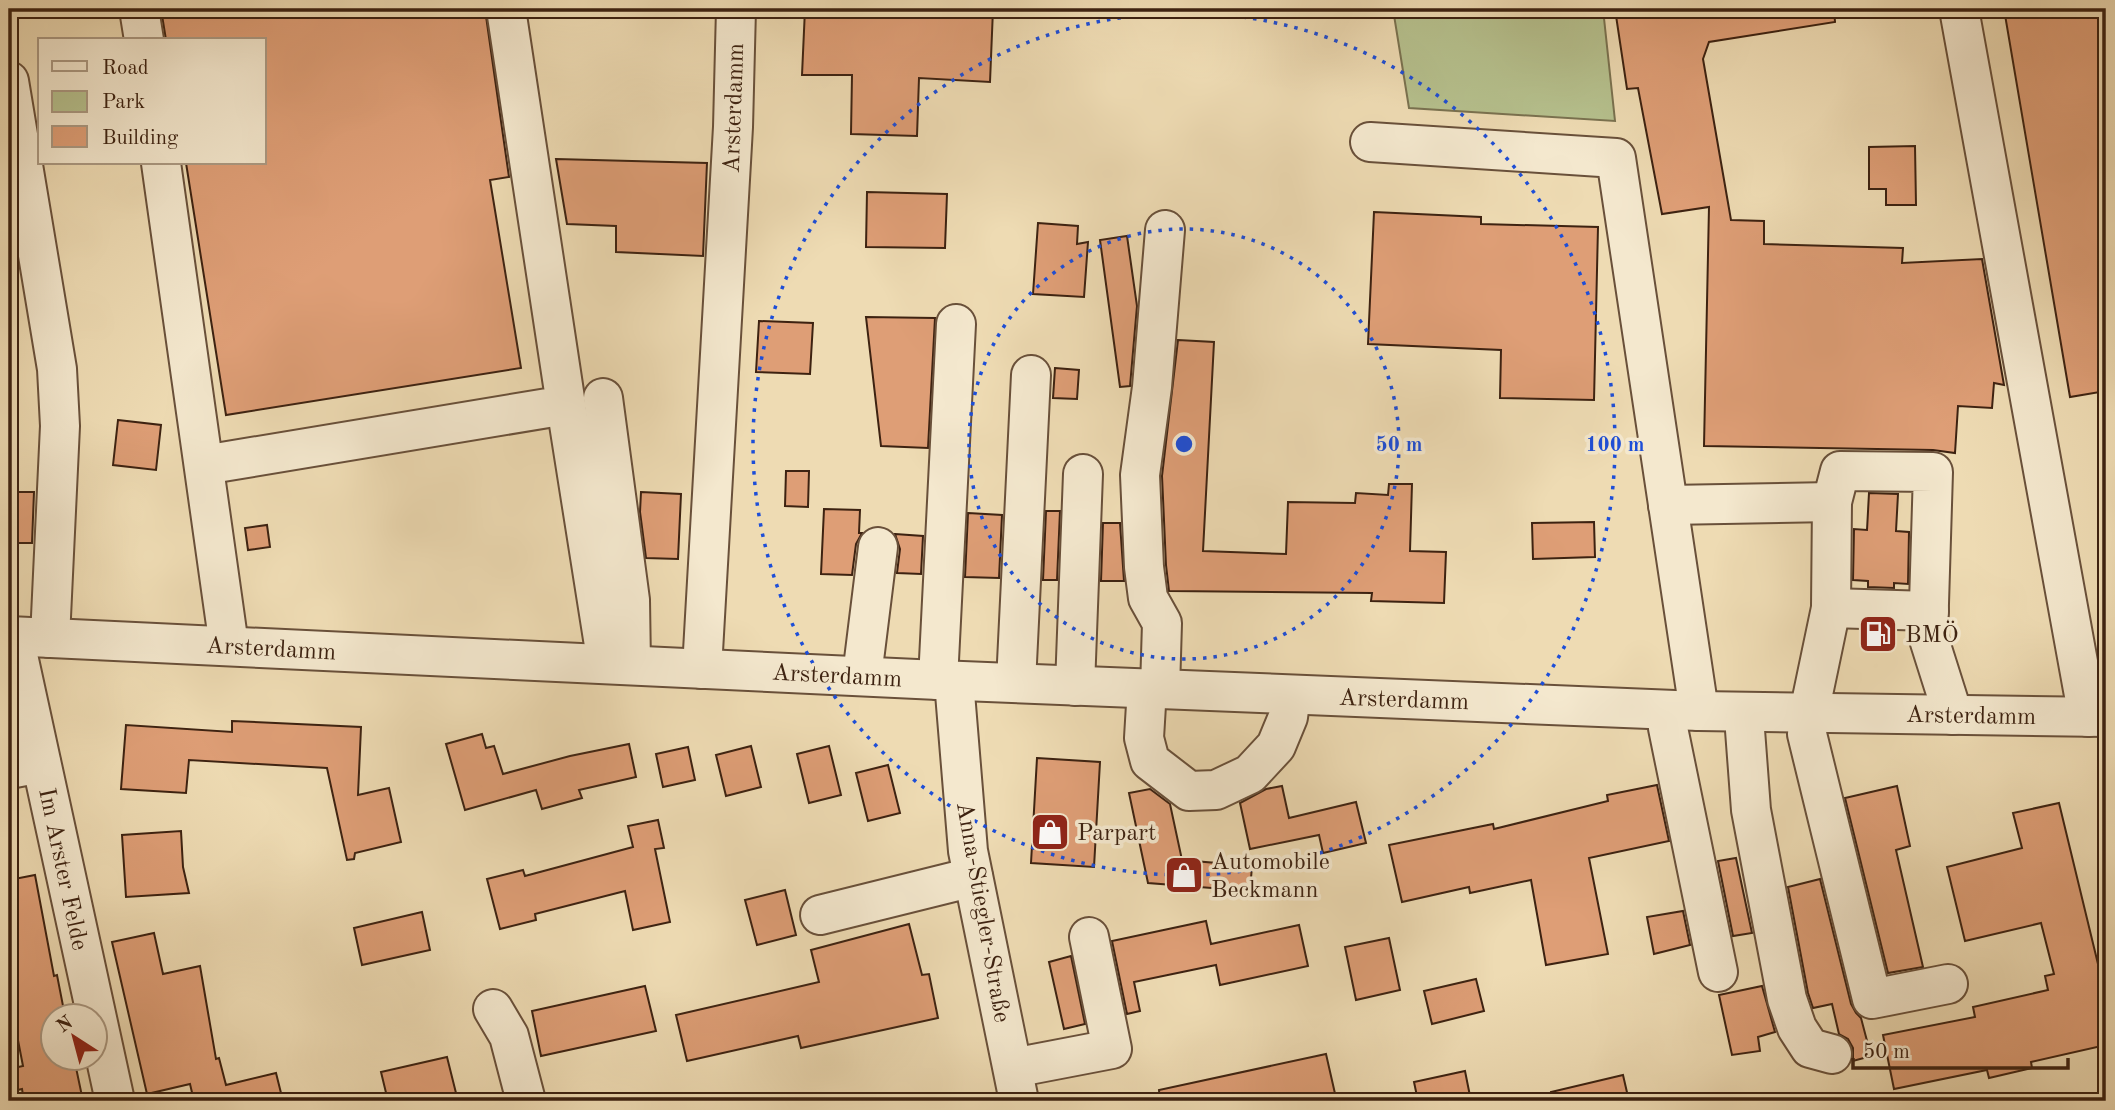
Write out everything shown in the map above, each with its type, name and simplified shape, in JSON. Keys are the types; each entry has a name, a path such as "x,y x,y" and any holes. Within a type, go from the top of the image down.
{"street":[{"path":"139,9 144,38"},
{"path":"506,9 584,402 619,665"},
{"name":"Arsterdamm","path":"702,668 733,127 736,9"},
{"path":"1959,9 2097,717"},
{"name":"Im Arster Felde","path":"9,81 57,369 60,426 24,637 25,766 116,1101"},
{"path":"1370,142 1616,158 1668,505 1683,710 1668,728 1718,972"},
{"path":"161,164 229,646"},
{"path":"1165,230 1152,387 1140,475 1148,598 1162,623 1144,738 1150,761 1188,791 1216,790 1250,774 1276,746 1288,717 1291,695"},
{"name":"Anna-Stiegler-Straße","path":"956,324 946,680 968,851 1016,1085"},
{"path":"1016,683 1031,375"},
{"path":"204,465 584,402"},
{"path":"1948,984 1872,999 1807,734 1831,608 1832,502 1840,471 1933,472 1928,636 1953,715"},
{"path":"1075,685 1083,474"},
{"path":"1668,505 1832,502"},
{"path":"862,676 878,547"},
{"path":"1831,608 1929,611"},
{"name":"Arsterdamm","path":"24,637 1291,695 1746,712 2097,717"},
{"path":"1746,712 1751,810 1787,999 1797,1028 1810,1048 1832,1054"},
{"path":"820,915 973,877"},
{"path":"1016,1085 1112,1049 1089,937"},
{"path":"493,1009 509,1036 526,1101"}],"green space":[{"path":"1393,9 1603,9 1615,121 1409,108"}],"building":[{"path":"161,9 485,9 509,177 490,180 521,368 226,415 186,164 266,164 266,38 166,38"},
{"path":"805,9 993,9 990,82 919,78 917,136 851,134 852,75 802,75"},
{"path":"1615,9 1695,9 1696,17 1742,9 1834,9 1835,22 1709,42 1703,59 1731,220 1764,221 1764,244 1903,248 1902,263 1982,259 2004,385 1994,383 1992,408 1958,406 1955,453 1933,450 1704,446 1709,207 1662,214 1638,88 1627,89"},
{"path":"2004,9 2106,9 2106,391 2070,397"},
{"path":"1915,146 1916,205 1886,205 1886,189 1869,189 1869,147"},
{"path":"556,159 707,163 703,256 616,252 616,226 567,224"},
{"path":"867,192 947,194 945,248 866,247"},
{"path":"1374,212 1481,217 1481,224 1598,227 1594,400 1500,398 1501,350 1368,344"},
{"path":"1038,223 1078,226 1077,244 1088,242 1084,297 1033,294"},
{"path":"1127,236 1137,306 1130,386 1120,387 1100,240"},
{"path":"866,317 935,318 928,448 881,446"},
{"path":"759,321 813,323 810,374 756,372"},
{"path":"1178,340 1214,342 1203,551 1286,554 1288,502 1355,503 1356,493 1388,495 1389,484 1412,484 1410,551 1446,552 1444,603 1371,601 1372,593 1169,591 1162,476"},
{"path":"1055,368 1079,370 1077,399 1053,398"},
{"path":"118,420 161,425 156,470 113,465"},
{"path":"786,471 809,471 808,507 785,506"},
{"path":"9,492 34,492 32,543 9,543"},
{"path":"641,492 681,494 678,559 646,558 640,512"},
{"path":"1869,493 1898,494 1896,531 1909,532 1908,584 1894,583 1894,588 1868,587 1868,581 1853,580 1854,529 1867,530"},
{"path":"824,509 860,510 859,533 862,533 856,544 852,575 821,574"},
{"path":"1046,511 1060,511 1057,580 1043,580"},
{"path":"968,513 1002,515 999,578 965,577"},
{"path":"1594,522 1595,557 1533,559 1532,523"},
{"path":"1103,523 1120,523 1124,581 1101,581"},
{"path":"267,525 270,547 248,550 245,528"},
{"path":"895,534 923,536 921,574 897,573 900,549"},
{"path":"232,721 361,727 358,795 389,788 401,842 355,853 354,859 347,860 327,768 189,760 186,793 121,789 126,725 232,732"},
{"path":"482,734 486,748 494,746 503,774 629,744 636,777 579,790 582,798 542,809 536,790 465,810 446,744"},
{"path":"751,746 761,787 726,796 716,755"},
{"path":"829,746 841,795 809,803 797,754"},
{"path":"688,747 695,780 663,787 656,754"},
{"path":"1037,758 1100,762 1094,867 1031,863"},
{"path":"888,765 900,813 868,821 856,773"},
{"path":"1657,785 1669,841 1589,858 1608,954 1546,965 1531,880 1470,893 1469,887 1402,902 1389,845 1493,824 1494,829 1608,801 1607,795"},
{"path":"1282,786 1289,818 1356,802 1366,843 1323,853 1319,835 1250,849 1240,803 1266,789"},
{"path":"1897,786 1910,846 1896,850 1923,967 1888,973 1845,798"},
{"path":"1150,789 1170,804 1182,860 1252,866 1250,891 1148,883 1129,793"},
{"path":"2059,803 2098,964 2106,962 2106,1045 2031,1062 2032,1068 1989,1078 1987,1070 1894,1089 1883,1035 1975,1017 1973,1007 2048,990 2045,976 2054,974 2041,923 1965,941 1947,867 2022,848 2013,813"},
{"path":"658,820 664,848 655,849 670,922 633,930 625,891 535,914 536,920 500,929 487,879 523,870 525,876 633,847 628,826"},
{"path":"181,831 183,867 189,893 126,897 122,835"},
{"path":"1736,858 1752,933 1733,936 1718,861"},
{"path":"35,875 54,976 57,975 62,1002 38,1002 38,1072 77,1072 83,1101 24,1101 22,1089 9,1092 9,1069 23,1066 9,994 9,880"},
{"path":"1820,879 1851,1004 1861,1018 1871,1056 1853,1061 1853,1048 1848,1039 1839,1034 1832,1004 1813,1008 1788,887"},
{"path":"785,890 796,935 757,945 745,900"},
{"path":"1683,911 1690,945 1654,954 1647,917"},
{"path":"422,912 430,950 362,965 354,928"},
{"path":"1206,921 1211,944 1299,925 1308,966 1220,985 1216,965 1134,982 1140,1011 1127,1014 1112,941"},
{"path":"909,924 922,975 929,974 938,1018 801,1048 798,1036 687,1061 676,1015 819,982 811,950"},
{"path":"154,933 163,974 200,966 216,1059 219,1058 226,1085 276,1073 282,1097 265,1101 194,1101 190,1084 147,1094 112,942"},
{"path":"1389,938 1400,990 1356,1000 1345,947"},
{"path":"1071,956 1085,1024 1064,1029 1049,962"},
{"path":"1476,979 1484,1011 1432,1024 1424,991"},
{"path":"645,986 656,1031 541,1056 532,1011"},
{"path":"1762,986 1775,1032 1758,1037 1760,1051 1732,1055 1719,995"},
{"path":"1326,1054 1336,1098 1318,1101 1160,1101 1159,1090"},
{"path":"447,1057 458,1101 388,1101 381,1072"},
{"path":"1465,1071 1471,1101 1418,1101 1414,1082"},
{"path":"1623,1075 1629,1101 1552,1101 1551,1092"}],"place":[{"name":"BMÖ","path":"1878,634"},
{"name":"Parpart","path":"1050,832"},
{"name":"Automobile Beckmann","path":"1184,875"}]}
